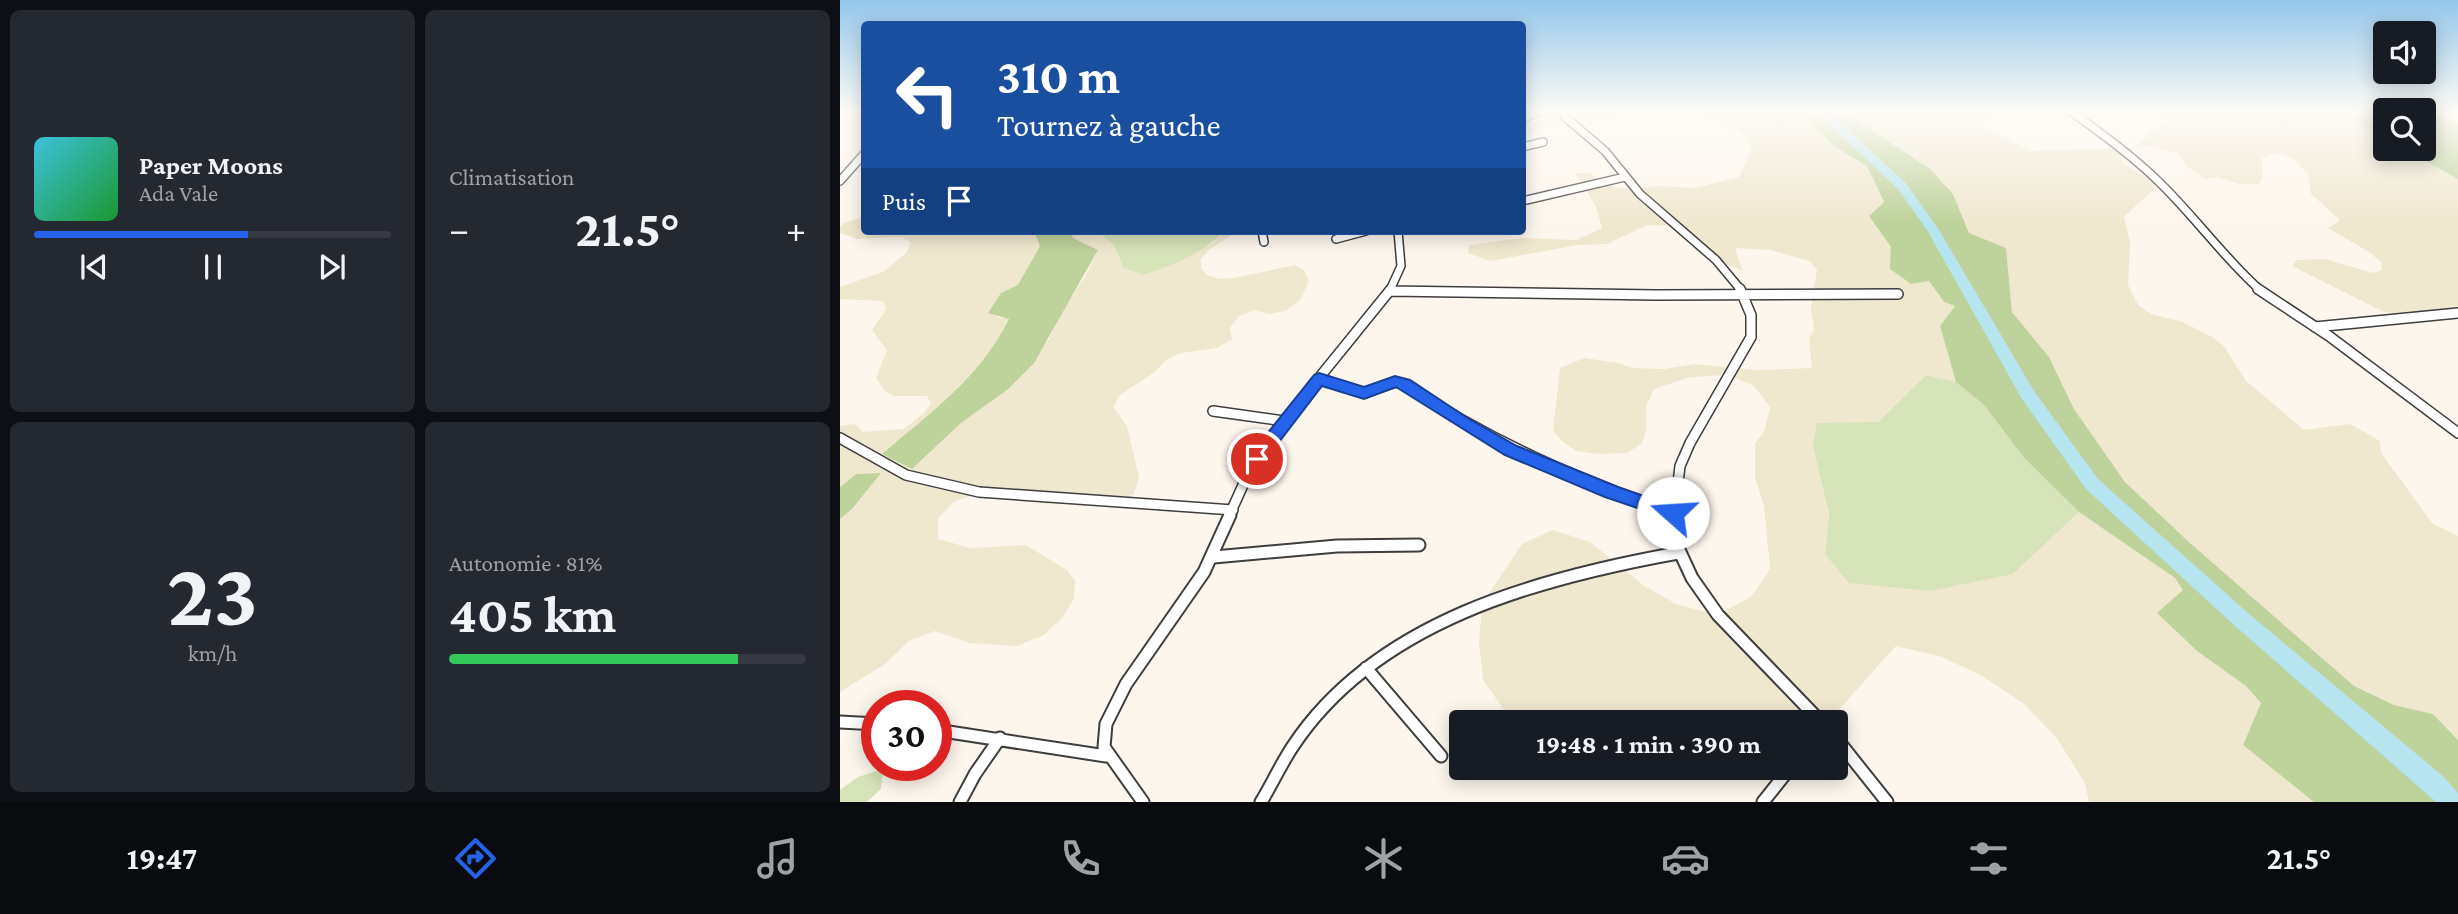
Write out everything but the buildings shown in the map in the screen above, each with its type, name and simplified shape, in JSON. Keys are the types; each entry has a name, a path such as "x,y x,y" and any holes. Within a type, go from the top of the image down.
{"street":[{"path":"1602,148 1647,201 1711,255 1744,294 1751,315 1751,337 1690,443 1680,466 1673,513 1673,537 1678,553 1692,578 1718,615 1809,710"},
{"path":"2121,148 2156,178 2210,235 2243,276 2458,433"},
{"path":"840,181 861,157"},
{"path":"1526,200 1625,177"},
{"path":"1263,235 1264,242"},
{"path":"1336,239 1351,235"},
{"path":"1105,756 1103,739 1109,715 1127,684 1184,605 1213,557 1257,459 1284,421 1390,291 1401,265 1398,235"},
{"path":"1390,291 1898,294"},
{"path":"2315,327 2458,313"},
{"path":"1319,379 1364,393 1395,382 1404,384 1464,424 1511,450 1612,492 1673,513"},
{"path":"1213,411 1284,421"},
{"path":"840,438 906,475 979,492 1019,497 1233,510"},
{"path":"1213,557 1337,546 1419,545"},
{"path":"1261,802 1273,775 1296,740 1323,707 1366,668 1397,647 1482,604 1532,586 1615,563 1678,553"},
{"path":"1366,668 1441,756"},
{"path":"840,722 861,723"},
{"path":"952,732 1105,756 1118,768 1143,802"},
{"path":"960,802 975,774 1000,738"},
{"path":"1848,753 1887,802"},
{"path":"1763,802 1780,780"}],"shaded area":[{"path":"1752,148 1838,148 1867,166 1884,202 1869,216 1891,247 1929,281 1944,302 1955,306 1940,326 1956,382 1926,375 1878,422 1813,446 1829,514 1825,554 2013,574 2079,512 2175,578 2184,590 2158,614 2197,651 2246,686 2261,703 2243,745 2314,802 2089,802 2085,783 2056,737 2023,703 1982,676 1942,657 1896,646 1839,710 1504,710 1483,680 1479,643 1482,604 1522,544 1553,530 1590,542 1643,585 1676,604 1718,615 1752,596 1770,569 1764,506 1755,478 1755,443 1764,432 1770,407 1754,386 1729,375 1687,378 1654,389 1646,407 1646,432 1641,444 1627,453 1599,454 1576,451 1553,431 1560,368 1584,358 1619,363 1632,368 1664,369 1694,364 1756,370 1812,368 1809,339 1814,329 1811,308 1817,270 1810,261 1770,250 1735,248 1743,271 1716,260 1704,243 1682,226 1647,225 1607,244 1578,245 1490,261 1468,253 1469,245 1521,238 1576,240 1602,228 1596,207 1576,173 1589,173 1616,188 1630,189 1657,186 1695,188 1739,177"},
{"path":"1900,148 2026,148 2031,151 2134,148 2122,156 2122,163 2153,181 2155,188 2124,217 2130,242 2128,285 2138,305 2151,314 2183,322 2224,346 2246,381 2304,430 2350,424 2380,441 2381,453 2433,524 2458,536 2458,740 2433,714 2394,705 2354,686 2189,542 2125,482 2074,409 2049,357 2012,312 2006,248 1969,233 1953,194 1929,168"},
{"path":"2162,148 2373,148 2373,161 2425,161 2458,179 2458,306 2402,315 2382,311 2292,266 2296,260 2325,259 2373,273 2382,270 2381,262 2369,252 2328,228 2340,220 2311,194 2308,173 2283,154 2270,154 2262,158 2263,178 2258,184 2239,184 2217,177 2206,179 2186,166 2178,153"},
{"path":"861,218 861,235 1036,235 1040,246 1018,286 1001,293 997,317 1010,319 994,348 961,389 882,454 912,469 961,423 1007,390 1049,339 1062,311 1085,277 1098,250 1073,238 1072,235 1103,235 1114,245 1123,267 1212,244 1220,235 1232,235 1210,249 1201,259 1201,268 1207,275 1219,279 1234,278 1295,265 1304,270 1309,281 1300,300 1285,311 1269,314 1254,310 1239,316 1230,328 1232,340 1216,348 1181,353 1166,360 1156,371 1120,395 1113,407 1127,426 1139,478 1133,495 1045,504 1019,497 979,492 954,502 938,518 938,539 970,548 1026,545 1067,570 1075,581 1074,599 1062,618 1044,635 1017,646 969,643 935,631 909,641 885,664 840,692 840,519 852,509 880,473 856,474 840,487 840,426 855,424 863,432 904,429 925,412 931,403 927,396 894,396 886,392 876,378 887,350 872,330 886,309 883,301 840,299 840,287 885,271 907,252 911,242 901,237 857,239 840,233 840,227"}],"green space":[{"path":"1838,148 1899,148 1929,168 1953,194 1969,233 2006,248 2012,312 2049,357 2074,409 2125,482 2189,542 2354,686 2394,705 2433,714 2458,740 2458,802 2314,802 2243,745 2261,703 2246,686 2197,651 2157,613 2183,590 2175,578 2079,512 2024,458 1984,405 1956,382 1940,326 1955,306 1944,302 1929,281 1911,284 1890,269 1891,247 1869,216 1884,202 1867,166"},
{"path":"2436,148 2458,148 2458,179 2425,161 2436,161"},
{"path":"1036,235 1072,235 1073,238 1098,250 1034,363 1007,390 961,423 912,469 882,454 936,409 984,359 1009,319 988,313 1001,293 1018,285 1040,246"},
{"path":"1103,235 1220,235 1207,246 1176,263 1143,275 1123,267 1114,245"},
{"path":"1926,375 1956,382 1984,405 2024,458 2079,512 2013,574 1930,591 1849,583 1825,554 1829,514 1813,446 1817,423 1878,422"},
{"path":"881,473 852,509 840,519 840,487 856,474"},
{"path":"861,776 861,781 882,781 881,789 867,802 840,802 840,790"}],"waterway":[{"path":"1861,148 1902,186 1933,230 2028,395 2092,484 2241,619 2436,785 2451,802"}],"route":[{"path":"1257,459 1319,379 1364,393 1374,392 1395,382 1404,384 1464,424 1511,450 1612,492 1673,513"}]}
